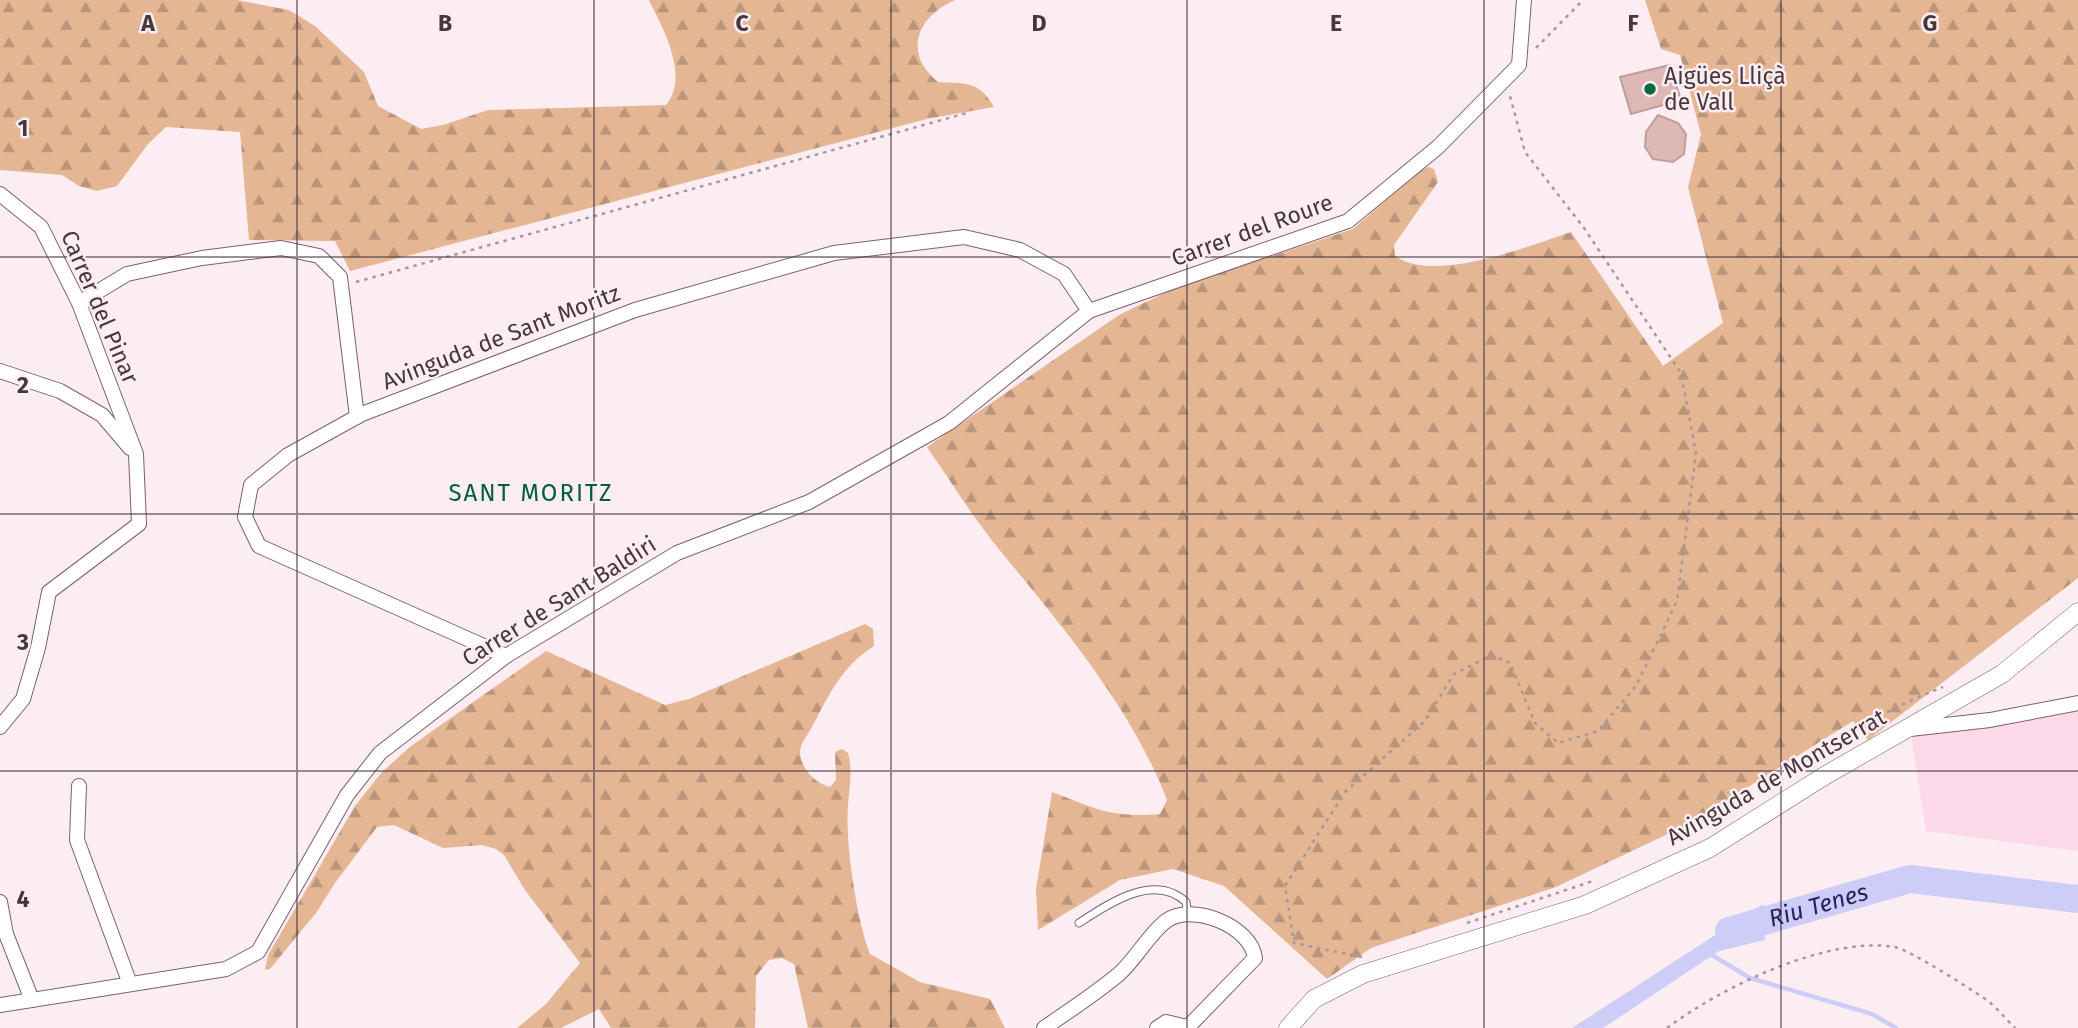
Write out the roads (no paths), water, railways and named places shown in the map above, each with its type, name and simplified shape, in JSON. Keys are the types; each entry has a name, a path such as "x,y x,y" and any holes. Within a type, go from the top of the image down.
{"street":[{"name":"Carrer del Roure","path":"1089,311 1348,221 1438,147 1519,65 1524,0"},
{"name":"Carrer del Pinar","path":"0,194 41,227 79,303 136,454 139,524 49,592 38,648 23,699 0,727"},
{"name":"Avinguda de Sant Moritz","path":"506,656 259,546 244,517 251,485 288,455 357,417 635,310 834,253 964,237 1009,247 1020,250 1064,274 1089,311"},
{"path":"79,303 127,274 202,258 281,248 319,256 340,277 357,417"},
{"name":"Carrer de Sant Baldiri","path":"0,1005 226,969 258,953 347,795 380,753 506,656 677,553 809,502 949,423 1089,311"},
{"path":"0,371 60,391 102,415 136,454"},
{"name":"Avinguda de Montserrat","path":"1288,1028 1314,999 1363,974 1585,905 1710,848 1826,775 2002,674 2078,612"},
{"path":"1910,729 1990,720 2078,703"},
{"path":"79,786 77,840 130,985"},
{"path":"0,902 3,934 32,1000"},
{"path":"1044,1028 1120,972 1165,922 1188,916 1208,917 1233,927 1252,947 1255,958 1187,1027 1166,1022 1157,1028"}],"lane":[{"path":"1079,923 1105,906 1146,890 1166,891 1180,896 1186,902 1188,916"}],"water":[{"path":"1763,904 1765,940 1719,951 1603,1028 1572,1028"}],"waterway":[{"name":"Riu Tenes","path":"1729,931 1910,879 2078,899"},
{"path":"1710,954 1750,978 1872,1014 1896,1028"}],"place":[{"name":"Aigües Lliçà de Vall","path":"1650,89"}],"district":[{"name":"SANT MORITZ","path":"531,493"}]}
